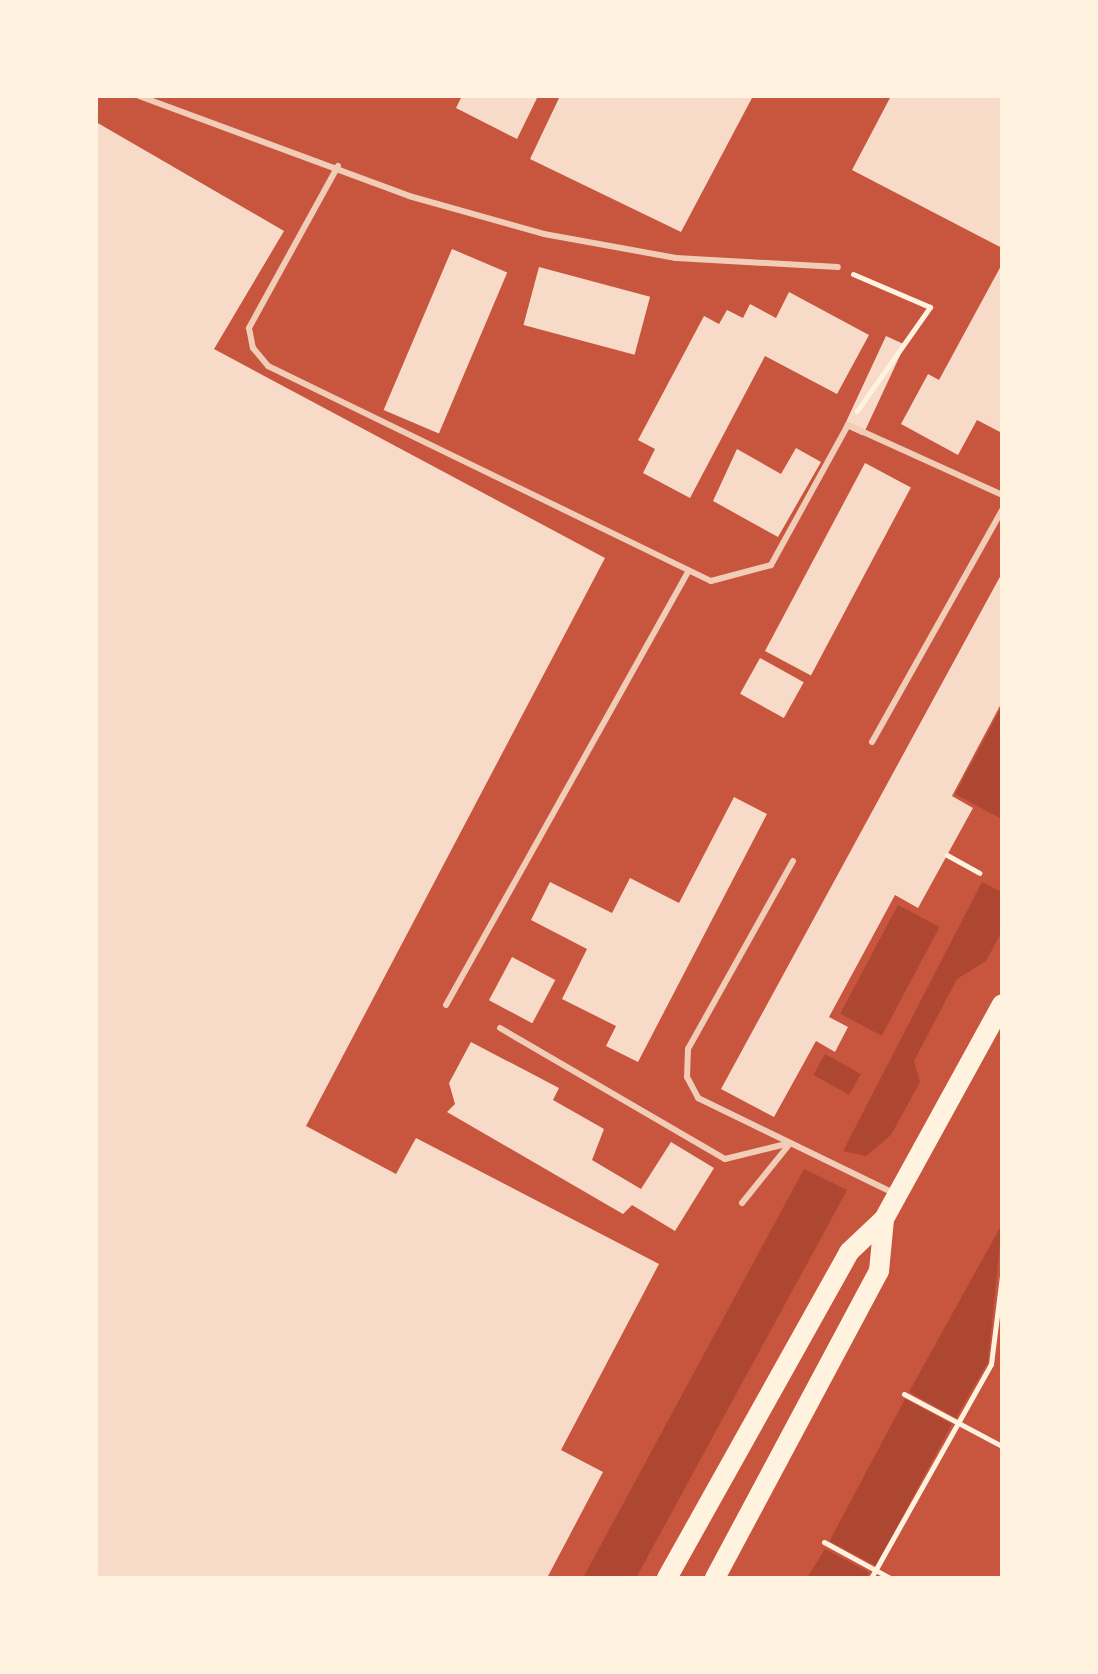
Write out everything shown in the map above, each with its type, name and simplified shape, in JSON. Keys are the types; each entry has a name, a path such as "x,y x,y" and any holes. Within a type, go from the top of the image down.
{"main road":[{"path":"667,1578 849,1252 884,1219 1002,1004"},
{"path":"715,1578 879,1271 884,1219"}],"lane":[{"path":"139,96 338,166 409,196 544,234 676,258 838,267"},
{"path":"338,166 249,328 268,366 687,573 711,581 771,565 848,425 1002,495"},
{"path":"872,742 1002,510"},
{"path":"446,1005 687,573"},
{"path":"793,861 688,1049 687,1077 698,1098 897,1195"},
{"path":"500,1028 725,1159 790,1143"},
{"path":"742,1203 790,1143"}],"path":[{"path":"838,267 930,307 848,425"},
{"path":"947,855 979,873"},
{"path":"871,1578 991,1364 1002,1276"},
{"path":"904,1394 1002,1446"},
{"path":"824,1542 890,1578"}],"shaded area":[{"path":"1002,706 1002,813 1000,818 955,794"},
{"path":"982,882 1002,892 1002,931 986,961 957,979 914,1061 920,1082 891,1135 866,1156 843,1151"},
{"path":"898,905 939,927 882,1036 840,1014"},
{"path":"825,1054 861,1074 849,1095 813,1075"},
{"path":"804,1169 847,1190 839,1205 636,1578 583,1578"},
{"path":"1002,1224 988,1362 956,1418 909,1392"},
{"path":"905,1399 952,1424 876,1566 829,1541"},
{"path":"825,1549 869,1572 866,1578 807,1578"}],"building":[{"path":"462,96 538,96 517,139 456,108"},
{"path":"560,96 753,96 681,232 530,159"},
{"path":"891,96 1002,96 1002,248 852,170"},
{"path":"96,122 284,231 214,349 605,558 306,1126 396,1174 416,1138 659,1264 561,1450 603,1472 547,1578 96,1578"},
{"path":"452,249 507,272 439,434 384,410"},
{"path":"1002,264 1002,433 977,420 958,455 901,424 928,374 939,380"},
{"path":"539,267 650,297 635,355 523,325"},
{"path":"789,292 869,335 837,394 765,356 690,498 643,473 655,449 638,440 704,316 719,324 727,310 743,318 750,304 776,318"},
{"path":"886,336 905,345 863,436 844,427"},
{"path":"796,448 821,462 778,537 713,501 737,449 781,474"},
{"path":"865,463 911,487 811,675 765,651"},
{"path":"1002,573 1002,702 952,796 973,808 918,908 895,895 829,1017 848,1027 835,1052 816,1041 774,1117 721,1089"},
{"path":"760,658 804,682 784,718 740,694"},
{"path":"734,797 767,814 638,1062 606,1046 616,1026 562,999 587,949 531,920 550,882 612,913 630,878 679,903"},
{"path":"512,957 555,980 532,1023 489,1000"},
{"path":"471,1042 559,1088 553,1100 604,1129 592,1160 641,1189 671,1142 714,1168 675,1231 632,1205 623,1214 447,1112 455,1104 449,1083"}]}
